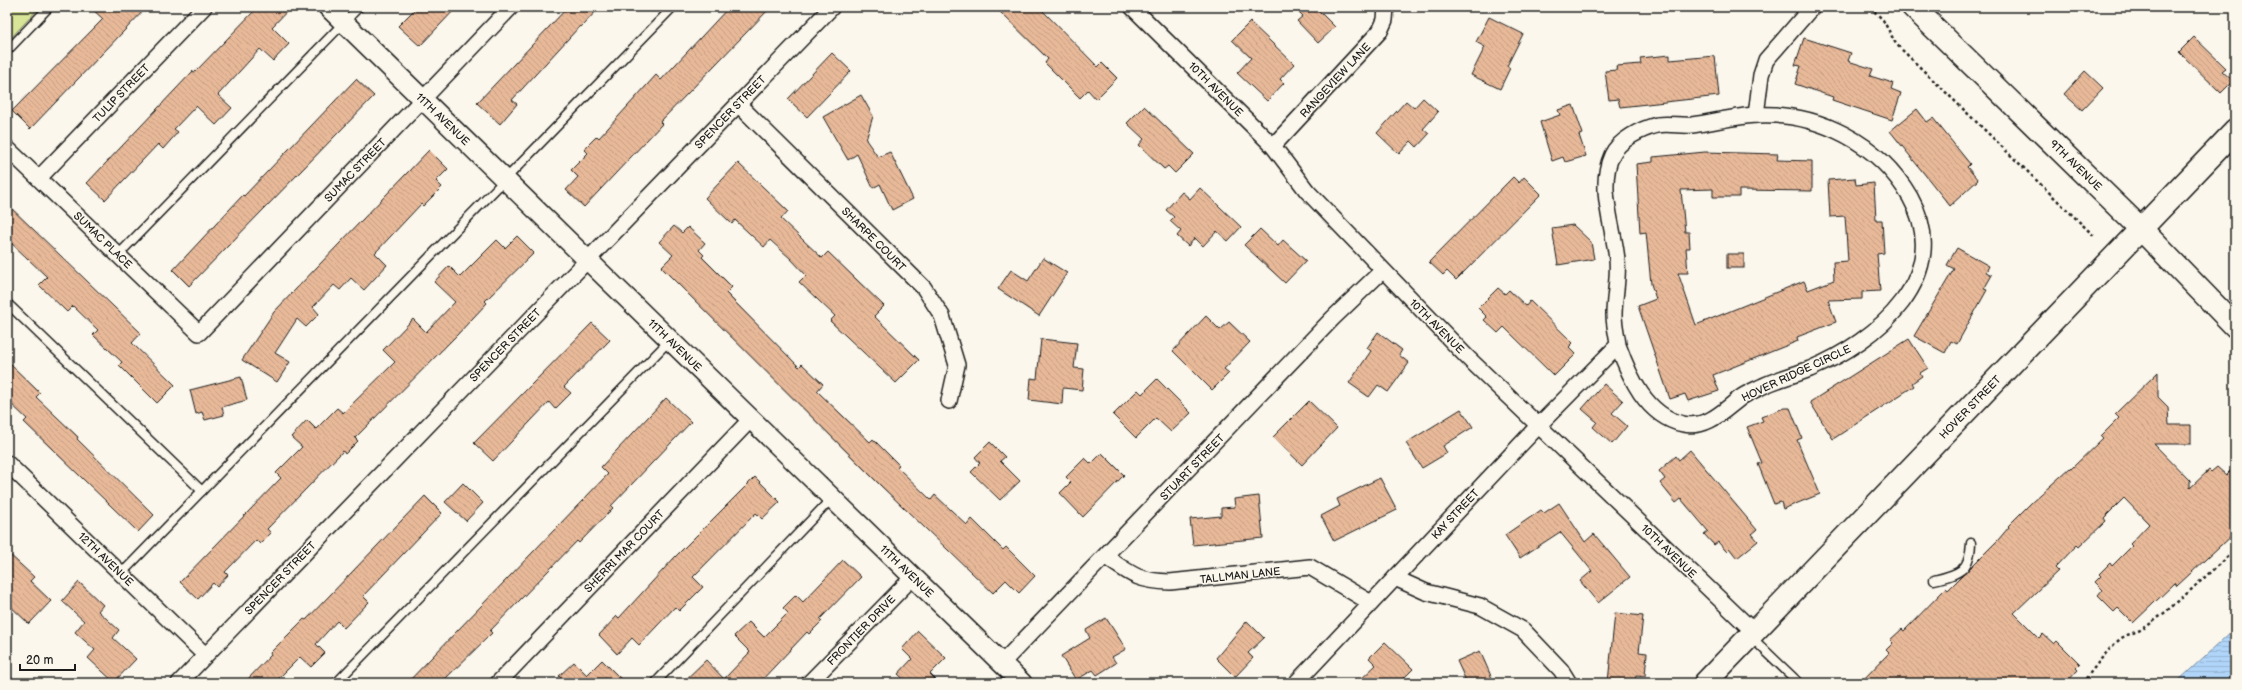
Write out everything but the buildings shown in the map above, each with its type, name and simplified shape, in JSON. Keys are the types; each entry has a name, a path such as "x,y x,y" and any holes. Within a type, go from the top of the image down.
{"main road":[{"name":"9TH AVENUE","path":"1913,7 2141,229 2235,326"},
{"name":"HOVER STREET","path":"1705,683 2235,131"}],"street":[{"name":"TULIP STREET","path":"39,178 204,7"},
{"name":"11TH AVENUE","path":"328,7 1022,683"},
{"name":"SUMAC STREET","path":"199,333 511,7"},
{"name":"SPENCER STREET","path":"179,683 832,7"},
{"name":"10TH AVENUE","path":"1132,7 1273,146 1307,191 1468,358 1539,425 1752,634"},
{"name":"RANGEVIEW LANE","path":"1273,146 1380,31 1386,20 1386,7"},
{"path":"1756,115 1761,75 1766,60 1812,7"},
{"name":"SHARPE COURT","path":"738,104 924,288 942,316 957,365 949,400"},
{"name":"HOVER RIDGE CIRCLE","path":"1756,115 1790,116 1830,127 1858,142 1893,173 1910,198 1921,226 1923,255 1917,276 1907,297 1885,323 1854,345 1811,368 1769,383 1741,397 1724,413 1705,422 1684,424 1666,417 1645,399 1629,377 1618,345 1614,315 1618,262 1606,193 1606,172 1616,149 1634,134 1658,125 1690,125 1756,115"},
{"name":"SUMAC PLACE","path":"7,148 199,333"},
{"name":"STUART STREET","path":"1002,663 1382,270"},
{"path":"1539,425 1618,345"},
{"name":"SHERRI MAR COURT","path":"498,683 751,419"},
{"name":"KAY STREET","path":"1296,683 1539,425"},
{"name":"12TH AVENUE","path":"7,463 205,655"},
{"name":"TALLMAN LANE","path":"1106,557 1136,578 1155,582 1170,582 1310,567 1371,603"},
{"name":"FRONTIER DRIVE","path":"809,683 913,577"},
{"path":"1395,578 1426,592 1480,606 1523,630 1561,670 1569,683"}],"lane":[{"path":"7,51 49,7"},
{"path":"118,255 359,7"},
{"path":"121,574 673,7"},
{"path":"7,303 202,491"},
{"path":"336,683 670,340"},
{"path":"655,683 832,498"},
{"path":"1934,580 1962,570 1970,558 1972,543"},
{"path":"1752,634 1799,683"}],"path":[{"path":"1870,7 1883,20 1896,44 2094,236"},
{"path":"2082,683 2088,673 2098,666 2108,650 2119,640 2147,626 2235,550"}],"green space":[{"path":"7,7 40,7 7,42"}],"water":[{"path":"2235,628 2235,683 2176,683"}]}
